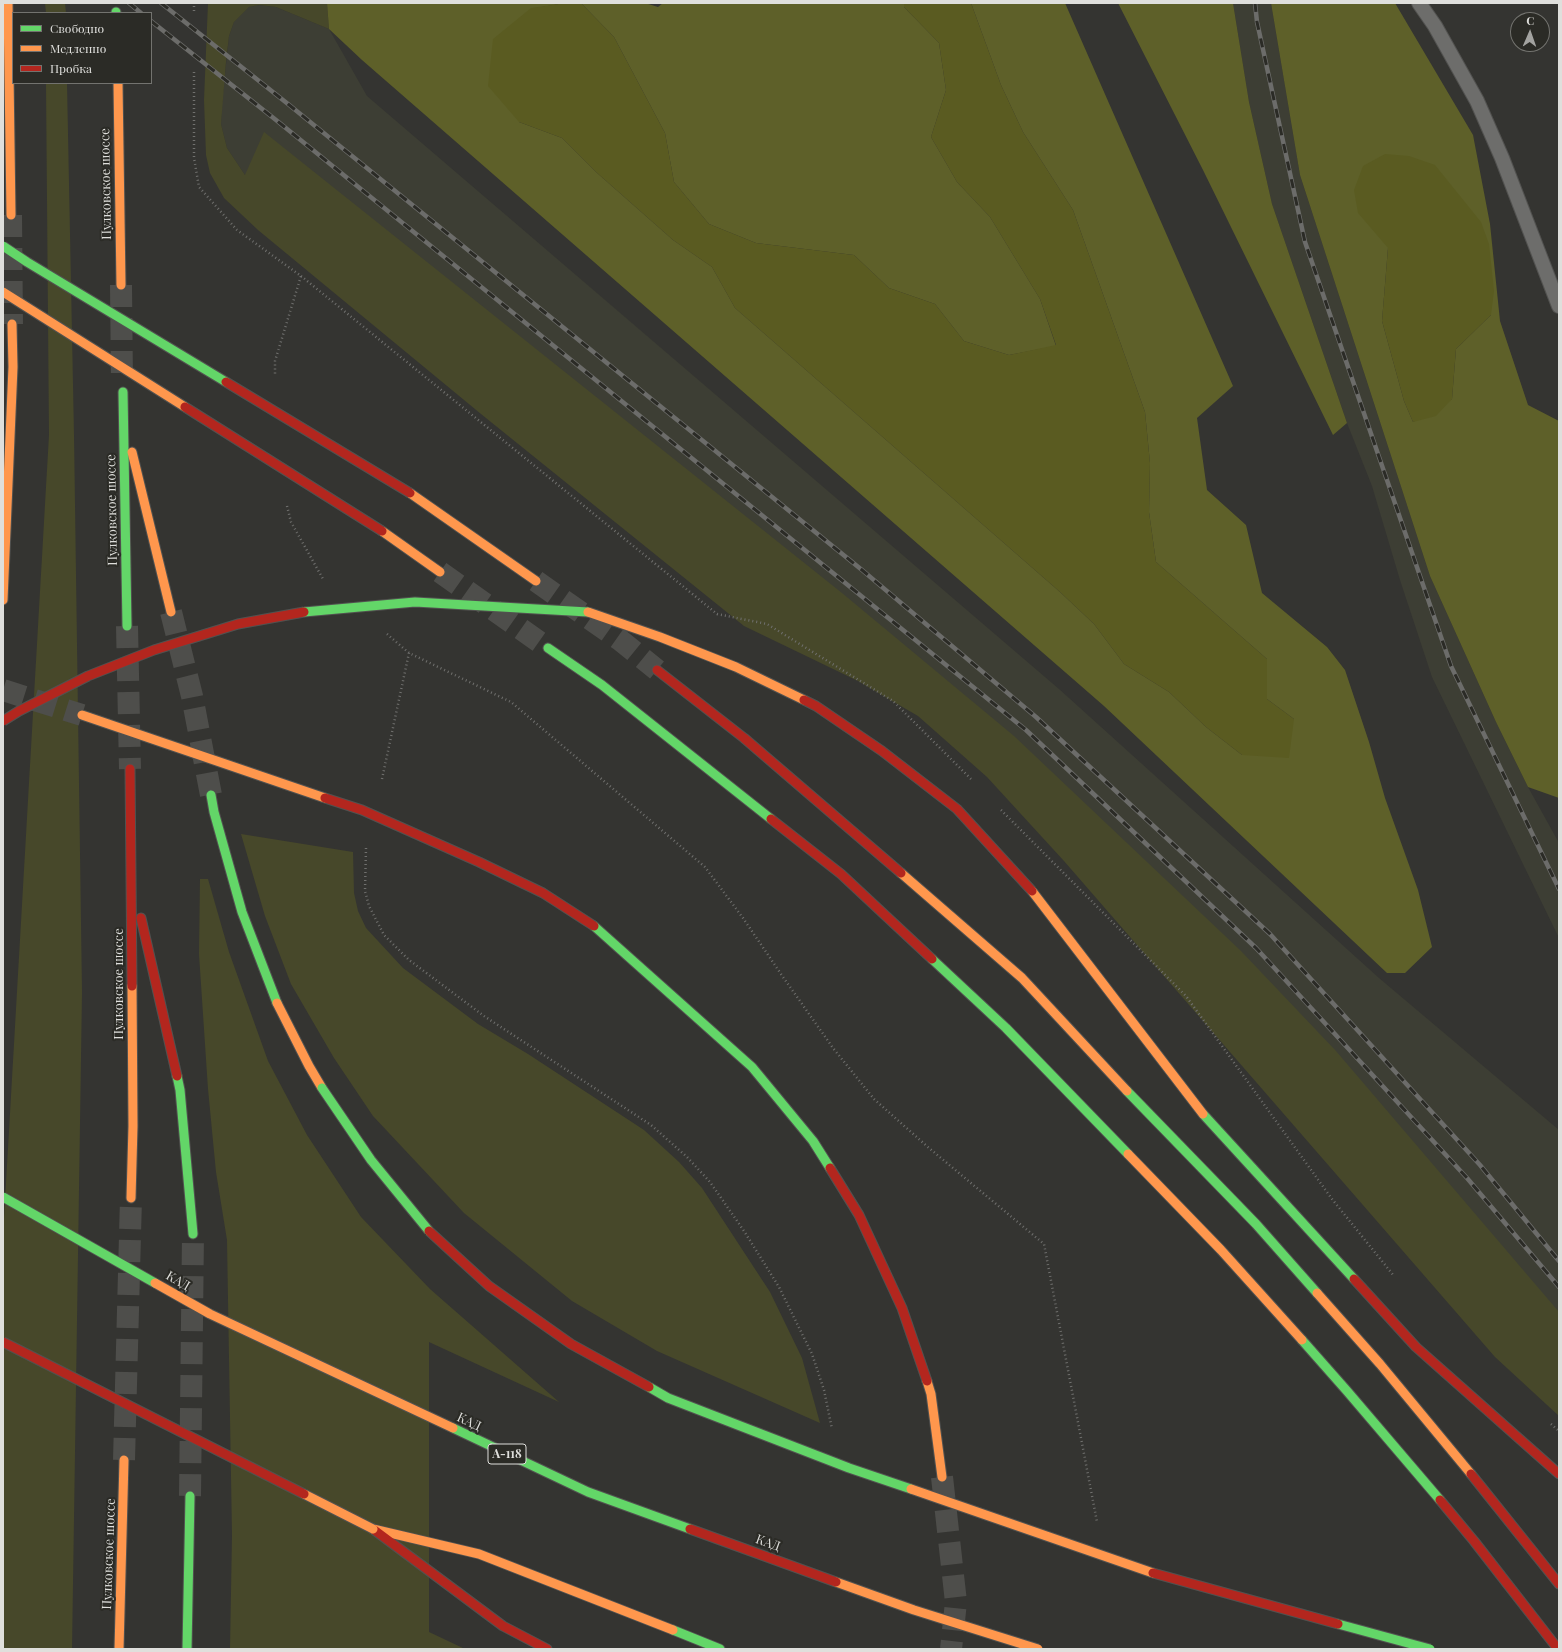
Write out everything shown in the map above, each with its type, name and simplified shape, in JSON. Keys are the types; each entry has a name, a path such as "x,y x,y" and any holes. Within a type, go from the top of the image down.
{"main road":[{"path":"8,3 11,215"},
{"name":"Пулковское шоссе","path":"118,84 121,285"},
{"path":"3,187 11,177"},
{"path":"3,246 33,266 410,494 536,581"},
{"path":"3,292 382,531 440,572"},
{"path":"3,600 13,367 12,324"},
{"name":"Пулковское шоссе","path":"123,392 127,626"},
{"path":"123,412 171,612"},
{"path":"3,721 19,711 88,676 154,650 238,624 313,610 415,602 585,611 660,637 736,667 816,706 882,751 957,809 1034,893 1203,1114 1416,1347 1559,1474"},
{"path":"548,648 602,685 842,874 1006,1028 1221,1250 1347,1390 1474,1541 1558,1649"},
{"path":"657,670 744,738 1022,978 1144,1110 1256,1224 1380,1364 1509,1520 1559,1584"},
{"path":"82,715 362,810 479,862 544,893 594,926 752,1067 813,1141 859,1215 902,1308 931,1394 942,1477"},
{"name":"Пулковское шоссе","path":"130,769 133,1126 131,1198"},
{"path":"211,795 214,812 242,912 271,990 308,1066 322,1088 371,1160 426,1228 489,1286 571,1344 668,1398 850,1468 1157,1574 1430,1649"},
{"path":"131,878 180,1090 193,1234"},
{"name":"КАД","path":"3,1197 210,1314 588,1492 914,1610 1038,1649"},
{"path":"3,1342 374,1529 503,1626 547,1649"},
{"name":"Пулковское шоссе","path":"119,1649 124,1460"},
{"path":"187,1649 190,1496"},
{"path":"374,1529 479,1554 720,1649"}],"lane":[{"path":"1419,3 1435,26 1477,101 1502,158 1559,306"}],"path":[{"path":"194,3 194,11"},
{"path":"194,72 194,158 199,187 237,230 301,276 717,614 767,624 893,701 976,784"},
{"path":"275,384 275,361 301,276"},
{"path":"382,779 409,653"},
{"path":"511,702 706,867 833,1048 874,1099 929,1148 1044,1244 1097,1523"},
{"path":"998,806 1186,996 1332,1200 1395,1277"},
{"path":"366,848 365,890 369,906 384,935 409,960 484,1016 652,1125 687,1157 710,1182 744,1231 779,1287 789,1307 812,1354 824,1390 834,1434"},
{"path":"1547,1421 1559,1431"}],"shaded area":[{"path":"327,3 565,3 531,9 519,122 562,138 596,172 673,240 712,267 735,308 1060,592 1094,624 1124,664 1169,692 1206,727 1242,755 1294,719 1267,699 1267,659 1156,562 1149,512 1150,463 1145,412 1073,210 1023,132 1001,85 971,3 1065,3 1233,386 1197,418 1207,490 1246,525 1262,593 1327,647 1345,670 1369,742 1385,798 1418,890 1432,947 1405,973 1387,973 1104,706 362,60 329,29"},
{"path":"565,3 581,3 614,37 665,133 674,182 709,224 756,243 854,255 889,288 935,304 964,341 1009,355 1056,345 1040,299 990,217 957,182 931,137 946,90 939,43 904,7 904,3 971,3 1001,85 1023,132 1073,210 1145,412 1150,463 1149,512 1156,562 1267,659 1267,699 1294,719 1289,758 1242,755 1206,727 1169,692 1124,664 1094,624 1060,592 735,308 712,267 673,240 596,172 562,138 519,122 488,86 493,39 531,8"},
{"path":"581,3 645,3 658,7 663,3 904,3 904,7 939,43 946,90 931,137 957,182 990,217 1040,299 1056,346 1009,355 964,341 935,304 889,288 854,255 756,243 709,224 674,182 665,133 614,37"},
{"path":"1118,3 1233,3 1249,102 1272,204 1347,423 1333,435 1203,170"},
{"path":"1233,3 1271,3 1300,175 1430,576 1496,722 1528,787 1559,843 1559,938 1432,677 1400,580 1372,486 1347,423 1272,204 1249,102"},
{"path":"1271,3 1395,3 1473,135 1490,224 1500,321 1528,405 1559,421 1559,798 1528,787 1496,722 1430,576 1300,175","holes":["1388,248 1491,315 1456,349 1452,399 1413,422 1404,401 1382,321"]},
{"path":"259,5 276,7 329,29 367,96 1059,689 1379,978 1559,1130 1559,1389 926,706 245,175 227,148 221,124 222,102 229,36 234,22 249,7"},
{"path":"1385,154 1409,156 1435,165 1481,222 1489,244 1494,291 1491,315 1456,349 1452,399 1436,416 1413,422 1404,401 1382,321 1388,248 1358,213 1354,190 1363,166"}],"green space":[{"path":"45,3 65,3 66,12 46,12"},
{"path":"208,3 327,3 329,29 276,7 259,5 249,7 234,22 229,36 221,124 227,148 245,175 264,132 842,593 1014,736 1241,951 1336,1051 1559,1312 1559,1416 1495,1357 1064,861 987,777 918,716 858,681 744,626 481,414 258,230 224,198 210,173 206,155 204,100"},
{"path":"46,84 67,84 82,992 72,1649 3,1649 3,1235 49,435"},
{"path":"241,834 353,852 354,893 358,911 366,928 403,968 478,1024 528,1054 644,1130 679,1162 702,1188 770,1292 802,1358 820,1423 657,1351 572,1301 464,1213 373,1116 334,1058 291,984 265,916"},
{"path":"200,879 208,879 229,952 268,1061 307,1135 361,1217 430,1289 559,1402 429,1342 429,1632 465,1649 230,1649 232,1535 227,1240 216,1172 208,1089 199,954"}],"tunnel":[{"path":"11,215 12,324"},
{"path":"121,285 122,383"},
{"path":"440,572 548,648"},
{"path":"536,581 620,640 657,670"},
{"path":"171,612 192,696 211,795"},
{"path":"127,626 130,769"},
{"path":"3,690 82,715"},
{"path":"124,1460 131,1198"},
{"path":"190,1496 193,1234"},
{"path":"942,1477 956,1602 951,1649"}],"railway":[{"path":"129,3 140,12"},
{"path":"161,3 288,104 862,570 1036,717 1270,934 1480,1165 1559,1261"},
{"path":"1255,3 1257,22 1305,242 1451,666 1559,889"},
{"path":"152,22 276,120 1026,730 1256,948 1467,1178 1559,1287"}],"traffic: fast":[{"path":"3,246 226,382"},
{"path":"123,392 127,626"},
{"path":"304,612 415,602 588,612"},
{"path":"548,648 602,685 771,819"},
{"path":"211,795 214,812 242,912 277,1003"},
{"path":"594,926 752,1067 813,1141 830,1168"},
{"path":"932,959 1006,1028 1128,1154"},
{"path":"177,1076 180,1090 193,1234"},
{"path":"322,1088 371,1160 429,1231"},
{"path":"1127,1091 1256,1224 1317,1293"},
{"path":"1203,1114 1354,1279"},
{"path":"3,1197 155,1283"},
{"path":"1302,1340 1440,1500"},
{"path":"649,1387 668,1398 849,1468 911,1489"},
{"path":"453,1428 588,1492 690,1529"},
{"path":"187,1649 190,1496"},
{"path":"1338,1624 1430,1649"},
{"path":"673,1630 720,1649"}],"traffic: slow":[{"path":"8,3 11,215"},
{"path":"118,84 121,285"},
{"path":"3,292 185,407"},
{"path":"3,600 13,367 12,324"},
{"path":"132,452 171,612"},
{"path":"410,493 536,581"},
{"path":"382,531 440,572"},
{"path":"588,612 660,637 736,667 804,700"},
{"path":"82,715 325,798"},
{"path":"901,873 1022,978 1127,1091"},
{"path":"1032,891 1203,1114"},
{"path":"131,1198 133,1126 132,986"},
{"path":"277,1003 322,1088"},
{"path":"1128,1154 1221,1250 1302,1340"},
{"path":"155,1283 210,1314 453,1428"},
{"path":"1317,1293 1380,1364 1471,1474"},
{"path":"927,1381 931,1394 942,1477"},
{"path":"119,1649 124,1460"},
{"path":"911,1489 1153,1573"},
{"path":"304,1494 373,1529"},
{"path":"373,1529 479,1554 673,1630"},
{"path":"836,1582 914,1610 1038,1649"}],"traffic: jam":[{"path":"226,382 410,493"},
{"path":"185,407 382,531"},
{"path":"3,721 19,711 88,676 154,650 238,624 304,612"},
{"path":"657,670 744,738 901,873"},
{"path":"804,700 816,706 882,751 957,809 1032,891"},
{"path":"130,769 132,986"},
{"path":"325,798 362,810 479,862 543,893 594,926"},
{"path":"771,819 841,874 932,959"},
{"path":"141,918 177,1076"},
{"path":"830,1168 859,1215 902,1308 927,1381"},
{"path":"429,1231 489,1286 571,1344 649,1387"},
{"path":"1354,1279 1416,1347 1559,1474"},
{"path":"3,1342 304,1494"},
{"path":"1471,1474 1559,1584"},
{"path":"1440,1500 1558,1649"},
{"path":"373,1529 503,1626 547,1649"},
{"path":"690,1529 836,1582"},
{"path":"1153,1573 1338,1624"}]}
